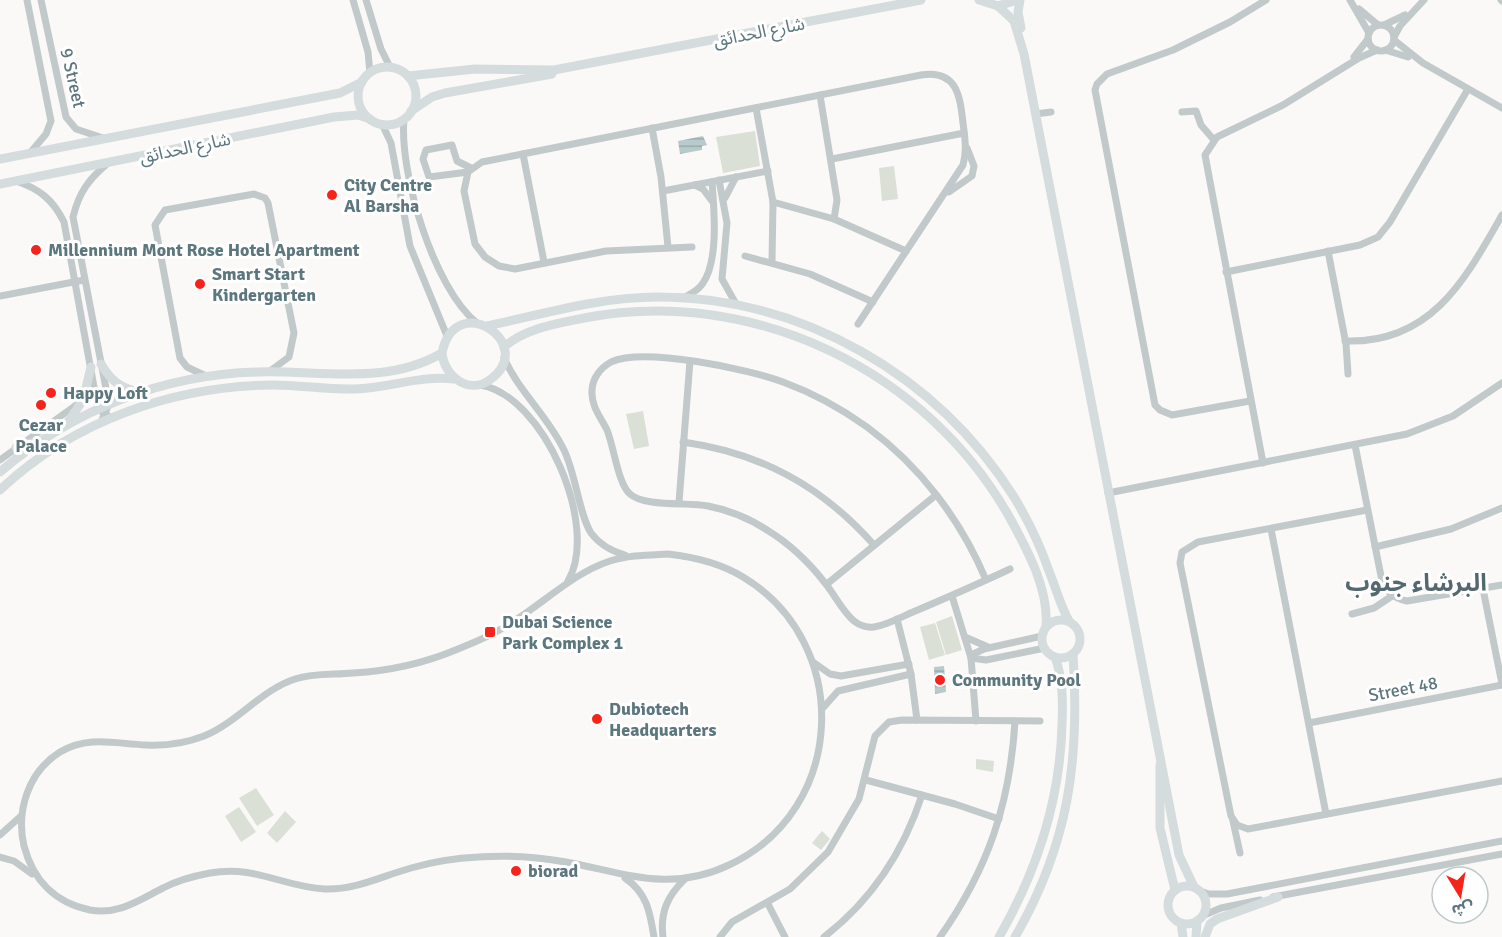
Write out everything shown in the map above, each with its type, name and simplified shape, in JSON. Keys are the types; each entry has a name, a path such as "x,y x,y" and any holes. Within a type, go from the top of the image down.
{"street":[{"name":"9 Street","path":"27,0 51,121 46,134 30,153"},
{"name":"9 Street","path":"41,0 66,117 76,129 105,138"},
{"path":"353,0 368,52 370,73"},
{"path":"366,0 390,68"},
{"name":"شارع الحدائق","path":"408,76 475,69 554,70 921,0"},
{"path":"979,0 998,6 1014,21 1024,54"},
{"path":"998,6 1018,0 1024,54 1035,114 1179,855 1206,903 1199,919 1196,937"},
{"path":"1250,401 1172,415 1155,405 1095,90 1101,78 1107,74 1144,62 1202,37 1266,0"},
{"path":"1350,0 1381,25 1390,28 1394,38 1423,63 1502,108"},
{"path":"1350,0 1372,47 1423,63"},
{"path":"1339,70 1381,50 1394,38 1400,26 1424,0"},
{"path":"1263,463 1205,163 1208,148 1214,140 1298,97 1339,70 1360,52 1368,36 1381,25 1396,21 1417,7"},
{"name":"شارع الحدائق","path":"411,111 432,97 445,93 496,82 542,77 597,63"},
{"path":"390,68 408,76 416,94 411,111 404,119 392,124 382,124 370,119 359,103 362,82 370,73 390,68"},
{"path":"470,170 457,161 452,145 426,150 423,159 429,177 470,170 482,162 820,95 936,75 949,81 958,92 966,146 974,172 967,181 946,193"},
{"name":"شارع الحدائق","path":"0,159 334,94 362,82"},
{"path":"1226,272 1369,242 1385,230 1468,89"},
{"path":"820,95 837,200 834,219"},
{"path":"756,108 773,202 772,262"},
{"path":"1182,112 1196,111 1200,123 1214,140"},
{"path":"1035,114 1051,112"},
{"name":"شارع الحدائق","path":"0,184 334,117 358,115 370,119"},
{"path":"404,119 405,151 428,243 455,301 477,323 495,331 504,347 504,358 500,370 490,380 477,385"},
{"path":"382,124 391,143 410,246 447,336"},
{"path":"652,128 663,191 668,247"},
{"path":"832,159 964,133"},
{"path":"858,324 963,165 966,146"},
{"path":"523,154 544,262"},
{"path":"0,490 54,447 105,416 109,404 73,217 77,197 88,180 108,163"},
{"path":"470,170 464,191 473,236 479,251 491,262 507,268 606,251 668,247 692,248"},
{"path":"663,191 768,171"},
{"path":"724,201 736,177"},
{"path":"16,181 39,191 57,207 64,222 91,367 105,416"},
{"path":"716,181 724,201 726,215 722,279 736,304"},
{"path":"685,297 700,288 707,276 716,181"},
{"path":"694,185 703,189 713,204"},
{"path":"206,376 187,367 180,358 155,225 165,210 254,194 265,198 268,203 294,333 289,357 269,372"},
{"path":"773,202 834,219 906,251"},
{"path":"714,217 726,215"},
{"path":"1345,340 1380,338 1416,324 1433,313 1457,288 1502,215"},
{"path":"1328,251 1345,340 1348,374"},
{"path":"745,256 772,262 832,282 873,302"},
{"path":"0,296 84,280"},
{"path":"55,285 69,289 77,296"},
{"path":"487,326 597,302 646,297 685,297 736,304 801,322 832,335 889,367 934,402 978,447 1015,499 1039,546 1070,621 1075,625 1080,637 1080,643 1073,654 1076,727 1066,811 1048,871 1015,937"},
{"path":"504,347 532,330 578,319 622,313 678,312 717,316 764,326 815,344 854,363 889,384 927,414 961,449 992,488 1018,532 1037,575 1046,607 1044,648"},
{"path":"454,379 443,362 442,352 447,336 455,328 477,323"},
{"path":"109,404 140,392 206,376 269,372 340,374 384,372 418,365 442,352"},
{"path":"504,358 517,383 548,420 564,450 577,482 584,515 593,535 607,548 628,556"},
{"path":"986,580 969,543 936,495 886,442 828,403 760,374 660,358 614,361 602,368 594,380 591,394 614,448 624,485 629,494 647,501 708,506 736,514 761,526 801,555 859,625 875,627 897,619 952,596 1010,569"},
{"path":"679,502 690,361"},
{"path":"101,364 108,376 118,385 140,392"},
{"path":"65,426 83,400 91,367"},
{"path":"0,472 43,439 65,426 170,399 220,389 271,385 355,389 423,378 454,379 465,384 498,390 516,403 540,431 558,464 571,498 579,540 577,561 566,585"},
{"path":"1108,493 1355,445 1430,427 1476,403 1502,383"},
{"path":"0,460 83,400"},
{"path":"16,447 43,439"},
{"path":"683,442 738,453 789,474 835,505 874,545"},
{"path":"1355,445 1383,584 1392,596 1415,601 1502,585"},
{"path":"827,584 936,495"},
{"path":"1375,547 1451,529 1502,508"},
{"path":"1240,853 1180,558 1191,544 1367,510"},
{"path":"1270,529 1326,814"},
{"path":"0,857 21,865 38,881 67,903 102,911 128,907 177,882 218,872 258,873 323,889 351,887 443,860 490,856 566,862 643,879 685,879 726,867 747,856 783,825 797,806 816,764 820,746 822,710 820,687 813,662 801,636 784,612 765,592 742,576 693,557 628,556 584,572 509,625 451,652 390,669 305,676 286,682 227,724 201,737 161,745 109,740 83,742 59,753 40,769 27,791 21,816 22,839 28,860 38,881"},
{"path":"1483,589 1502,684"},
{"path":"952,596 971,656 976,721"},
{"path":"1352,614 1374,608 1392,596"},
{"path":"897,619 914,689 917,720"},
{"path":"971,656 990,647 1044,631 1059,620 1070,621"},
{"path":"965,637 990,647"},
{"path":"1005,644 1007,656"},
{"path":"974,675 986,663 994,659 1044,648"},
{"path":"999,937 1032,873 1053,805 1059,771 1062,717 1061,677 1055,657 1044,648"},
{"path":"891,667 906,649"},
{"path":"1055,657 1073,654"},
{"path":"971,656 994,659"},
{"path":"813,662 836,676 909,664"},
{"path":"876,670 878,681"},
{"path":"822,710 838,691 911,674"},
{"path":"892,678 914,689"},
{"name":"Street 48","path":"1309,723 1502,684"},
{"path":"720,937 732,922 768,904 804,877 828,852 850,818 866,780 875,736 879,730 896,720 1040,721"},
{"path":"940,937 965,902 986,861 1009,781 1015,722"},
{"path":"1161,760 1158,780 1160,828 1175,890"},
{"path":"866,780 999,819"},
{"path":"1233,821 1248,829 1502,781"},
{"path":"824,937 857,908 887,872 907,835 922,795"},
{"path":"0,834 21,816"},
{"path":"1183,937 1181,923 1169,911 1170,896 1181,886 1209,894 1227,894 1502,841"},
{"path":"1181,923 1199,919 1221,908 1502,854"},
{"path":"623,876 644,896 650,909 654,937"},
{"path":"663,937 661,923 663,910 675,888 685,879"},
{"path":"1205,937 1210,924 1217,919 1278,897"},
{"path":"768,904 785,937"}],"shaded area":[{"path":"755,131 760,166 723,173 716,137"},
{"path":"703,136 707,145 702,146 702,150 680,154 678,141"},
{"path":"894,166 898,199 882,201 879,168"},
{"path":"643,411 649,446 634,449 626,414"},
{"path":"952,616 962,650 946,655 936,622"},
{"path":"935,623 945,655 929,660 920,627"},
{"name":"Community Pool","path":"944,666 946,692 935,694 934,667"},
{"path":"976,759 994,761 993,772 976,769"},
{"path":"256,788 274,815 257,826 239,798"},
{"path":"239,807 256,832 241,842 225,816"},
{"path":"285,811 296,822 277,843 267,833"},
{"path":"822,831 830,839 821,850 812,843"}],"place":[{"name":"City Centre Al Barsha","path":"332,195"},
{"name":"Millennium Mont Rose Hotel Apartment","path":"36,250"},
{"name":"Smart Start Kindergarten","path":"200,284"},
{"name":"Happy Loft","path":"51,393"},
{"name":"Cezar Palace","path":"41,405"},
{"name":"Dubai Science Park Complex 1","path":"490,632"},
{"name":"Community Pool","path":"940,680"},
{"name":"Dubiotech Headquarters","path":"597,719"},
{"name":"biorad","path":"516,871"}],"district":[{"name":"البرشاء جنوب","path":"1416,583"}]}
